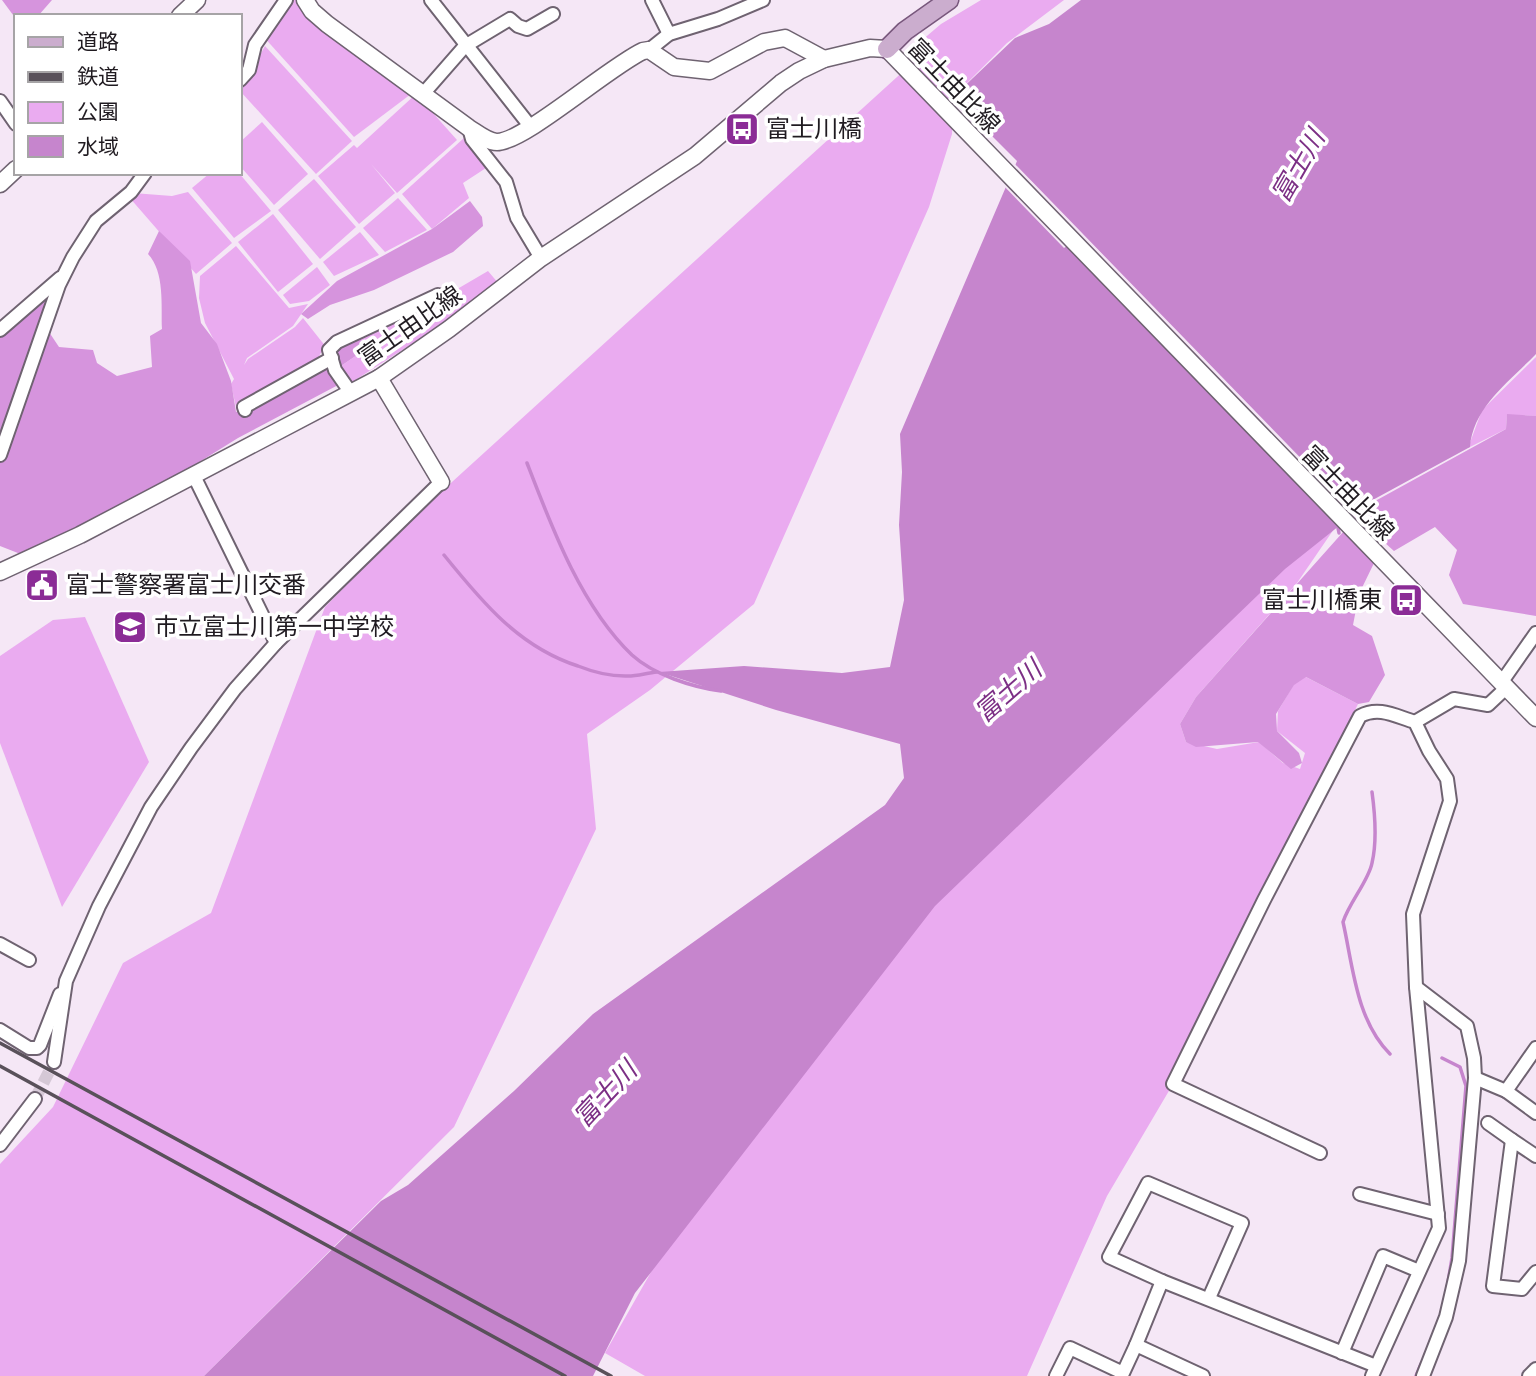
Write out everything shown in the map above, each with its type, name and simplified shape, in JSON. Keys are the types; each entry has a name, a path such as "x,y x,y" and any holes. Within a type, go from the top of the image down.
{"main road":[{"path":"182,14 197,0"},
{"path":"305,0 317,16 469,128 494,142 506,141 530,127 636,54 649,50 674,67 702,72 710,71 775,38 785,38 824,59"},
{"path":"887,49 905,31 950,0"},
{"name":"富士由比線","path":"0,572 80,535 379,377 541,258 695,156 782,83 824,59 870,48 887,49 1536,718"},
{"path":"0,184 14,171"},
{"path":"379,377 442,482"}],"street":[{"path":"242,78 249,70 255,45 286,0"},
{"path":"431,0 530,127"},
{"path":"652,0 669,34"},
{"path":"649,50 669,34 718,19 763,0"},
{"path":"423,94 465,46 510,19 527,29 553,14"},
{"path":"0,102 14,121"},
{"path":"469,128 472,139 506,182 517,218 541,258"},
{"path":"0,455 65,274 96,221 131,192 144,175"},
{"path":"0,330 65,274"},
{"path":"351,393 335,370 329,350 337,342 438,295"},
{"path":"246,410 244,407 332,358"},
{"path":"194,476 276,643"},
{"path":"54,1062 66,981 99,906 151,807 220,708 276,643 442,482"},
{"path":"1415,723 1454,699 1488,705 1536,633"},
{"path":"1209,1298 1242,1223 1148,1183 1109,1257 1342,1353 1374,1371 1439,1228 1416,988 1413,914 1450,801 1447,779 1415,723 1370,710 1360,716 1172,1084 1320,1153"},
{"path":"0,944 29,960"},
{"path":"1416,988 1467,1026 1475,1078 1459,1261 1446,1317 1423,1376"},
{"path":"0,1030 29,1048 37,1048 60,993 65,990"},
{"path":"1506,1091 1536,1048"},
{"path":"1475,1078 1506,1091 1536,1113"},
{"path":"0,1145 35,1100"},
{"path":"1488,1123 1536,1156"},
{"path":"1512,1140 1493,1286 1522,1290 1536,1272"},
{"path":"1360,1194 1438,1214"},
{"path":"1342,1353 1383,1256 1419,1271"},
{"path":"1056,1376 1070,1348 1123,1373 1162,1281"},
{"path":"1136,1345 1203,1376"},
{"path":"1529,1376 1536,1369"}],"green space":[{"path":"290,0 299,0 411,94 354,137 262,35"},
{"path":"981,0 1064,0 1007,43 953,97 952,134 929,207 754,604 650,690 587,734 596,829 454,1127 204,1376 0,1376 0,1164 53,1107 123,963 211,913 325,607 408,522 919,57 921,41 941,24"},
{"path":"265,46 352,141 316,174 242,93 242,87"},
{"path":"416,94 457,140 397,193 371,164 395,193 359,224 318,176 354,145 357,148"},
{"path":"262,122 308,174 274,205 242,168 242,140"},
{"path":"464,138 486,168 463,183 469,198 432,229 402,194"},
{"path":"208,175 241,175 271,211 234,238 192,188"},
{"path":"314,179 356,227 320,259 278,210"},
{"path":"188,192 232,243 196,274 129,197 133,193 172,196"},
{"path":"398,198 427,230 385,252 363,228"},
{"path":"273,214 313,264 278,292 238,242"},
{"path":"360,232 379,255 334,276 323,262"},
{"path":"236,246 289,308 308,304 293,326 247,358 244,365 248,359 295,327 303,318 326,347 317,364 237,412 231,384 234,379 205,323 199,298 200,276"},
{"path":"317,267 330,285 309,301 290,304 283,295"},
{"path":"488,271 499,284 473,305 349,384 341,366 363,351 360,333 447,295"},
{"path":"1536,357 1536,416 1507,415 1506,429 1468,448 1482,410"},
{"path":"1334,529 1297,583 1196,697 1180,724 1186,742 1217,749 1259,742 1283,763 1300,769 1305,753 1277,731 1278,711 1300,674 1358,704 1173,1084 1107,1196 1027,1376 645,1376 605,1353 696,1193 849,1002 1125,687"},
{"path":"85,617 149,762 62,907 0,743 0,656 53,620"}],"shaded area":[{"path":"2,0 52,0 40,14 14,14 14,16"},
{"path":"470,201 482,217 483,226 453,252 374,290 330,305 308,319 301,314 337,281 432,229"},
{"path":"159,231 190,261 201,323 217,344 231,381 236,412 325,362 335,343 360,333 363,351 332,372 340,384 238,438 151,492 23,555 0,546 0,333 46,290 49,332 59,347 93,350 97,363 117,376 152,367 150,336 162,329 162,300 157,270 148,254"},
{"path":"1507,414 1536,416 1536,616 1463,604 1449,575 1457,550 1435,527 1394,551 1375,534 1357,511 1506,429"},
{"path":"1344,531 1374,563 1359,594 1353,625 1372,636 1385,675 1369,702 1358,704 1306,677 1294,685 1276,714 1277,731 1299,753 1302,763 1291,769 1258,742 1196,747 1186,742 1180,724 1196,697"}],"water":[{"name":"富士川","path":"1081,0 1536,0 1536,354 1485,407 1478,419 1470,447 1369,502 1285,569 935,906 635,1293 593,1376 204,1376 381,1201 408,1185 514,1091 593,1014 885,805 904,778 900,744 776,710 659,672 744,666 842,673 890,667 904,600 899,525 902,472 900,434 1017,161 953,97 1015,38 1049,24"}],"pier":[{"name":"富士川橋","path":"1013,162 1357,516 1341,528 1067,246 1064,248 1003,185"}],"waterway":[{"path":"527,463 570,565 583,590 614,635 632,655 662,674 721,691"},
{"path":"1337,523 1339,533"},
{"path":"444,555 503,621 557,658 613,675 657,672"},
{"path":"1372,792 1375,828 1372,863 1343,922 1363,1009 1370,1025 1390,1054"},
{"path":"1442,1058 1460,1067 1466,1086 1452,1258 1447,1288"},
{"path":"1416,1376 1421,1364"}],"tunnel":[{"path":"35,1099 54,1062"}],"railway":[{"path":"0,1043 611,1376"},
{"path":"0,1066 565,1376"}],"place":[{"name":"富士川橋","path":"742,129"},
{"name":"富士警察署富士川交番","path":"42,585"},
{"name":"富士川橋東","path":"1406,600"},
{"name":"市立富士川第一中学校","path":"130,627"}]}
